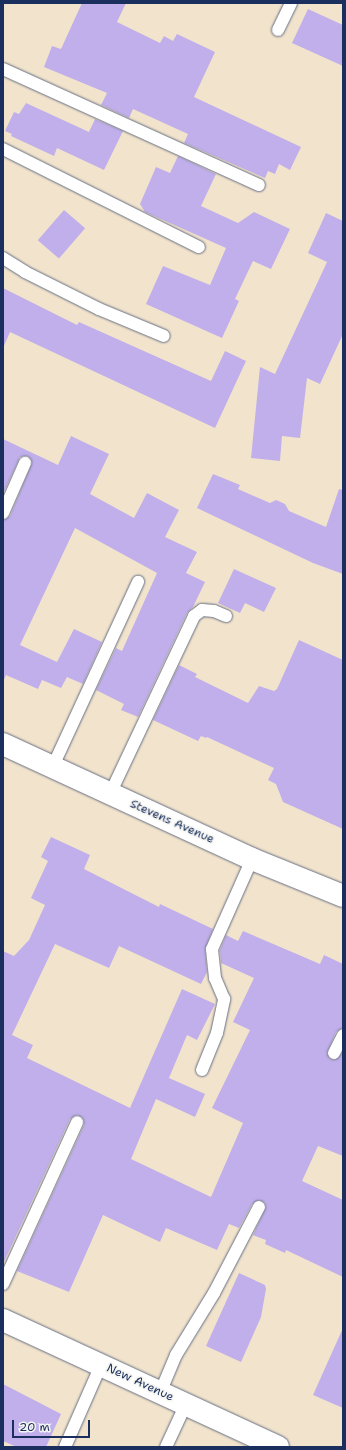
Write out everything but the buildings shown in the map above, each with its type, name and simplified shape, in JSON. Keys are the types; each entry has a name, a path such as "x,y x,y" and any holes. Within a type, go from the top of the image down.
{"street":[{"name":"Stevens Avenue","path":"3,744 252,859 343,896"},
{"name":"New Avenue","path":"3,1320 278,1447"}],"lane":[{"path":"278,30 291,3"},
{"path":"3,69 259,185"},
{"path":"3,149 199,247"},
{"path":"3,258 25,272 99,309 164,336"},
{"path":"3,513 25,463"},
{"path":"53,766 138,582"},
{"path":"110,794 194,616 202,610 214,611 226,616"},
{"path":"202,1070 217,1033 224,999 215,978 212,950 252,859"},
{"path":"334,1053 343,1035"},
{"path":"3,1284 78,1122"},
{"path":"160,1392 176,1355 214,1293 259,1207"},
{"path":"64,1447 101,1365"},
{"path":"166,1447 186,1404"}]}
